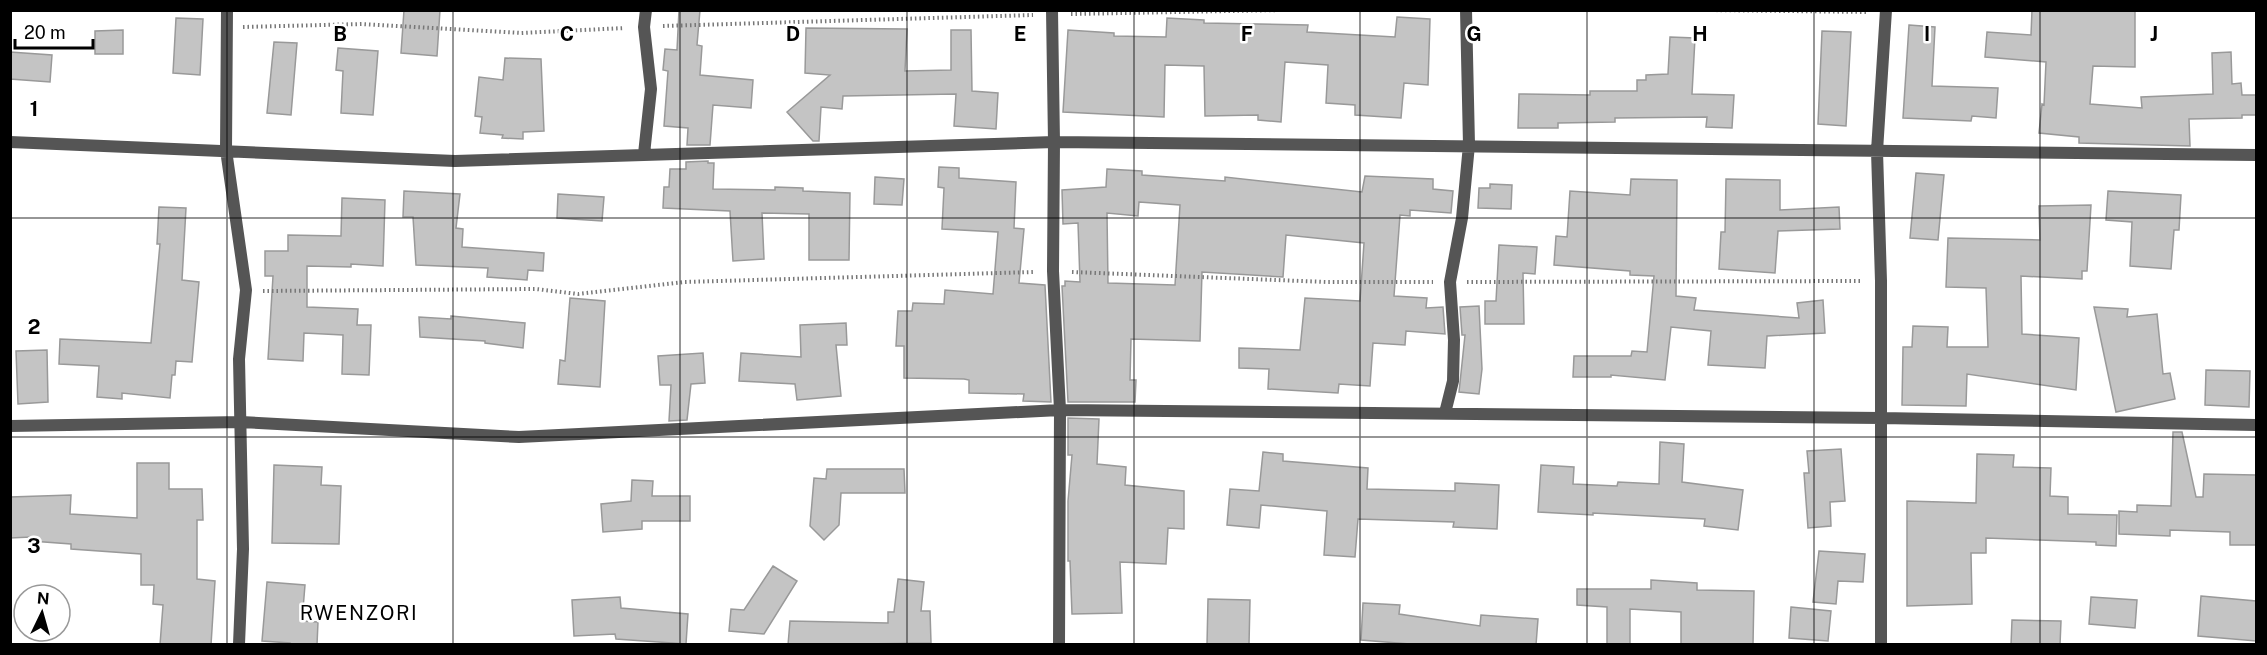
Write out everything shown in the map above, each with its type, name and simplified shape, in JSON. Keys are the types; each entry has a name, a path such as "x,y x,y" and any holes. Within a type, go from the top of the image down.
{"street":[{"path":"227,10 226,150 246,290 239,359 243,549 239,645"},
{"path":"644,154 651,89 644,27 646,10"},
{"path":"1445,413 1453,381 1454,340 1450,282 1462,218 1469,145 1466,10"},
{"path":"1052,12 1053,271 1060,410 1059,645"},
{"path":"1881,645 1881,280 1877,151 1886,12"},
{"path":"10,142 455,160 1054,142 2256,155"},
{"path":"10,426 241,422 519,437 1060,410 2256,424"}],"path":[{"path":"228,28 362,24 521,33 1052,12 1283,10"},
{"path":"1707,10 1886,12"},
{"path":"246,290 536,289 578,294 684,282 1053,271 1327,282 1881,280"}],"building":[{"path":"404,10 440,10 437,56 401,53"},
{"path":"679,10 700,10 697,45 702,46 700,75 753,80 751,108 713,105 710,145 687,145 688,128 664,126 668,71 663,70 665,49 677,50"},
{"path":"2032,10 2135,10 2135,67 2093,66 2090,104 2142,108 2141,97 2213,94 2212,53 2231,52 2232,84 2241,83 2242,95 2256,95 2256,115 2242,115 2242,118 2189,119 2190,146 2079,143 2079,137 2039,133 2042,104 2044,105 2046,62 1985,57 1987,32 2031,35"},
{"path":"1397,17 1430,19 1428,85 1404,83 1401,118 1355,115 1355,105 1326,103 1328,65 1285,62 1281,122 1258,120 1258,115 1205,116 1204,66 1165,65 1164,117 1063,112 1068,30 1114,33 1114,36 1166,37 1167,18 1204,20 1204,23 1308,25 1307,32 1395,37"},
{"path":"176,18 203,19 200,75 173,73"},
{"path":"1909,25 1935,27 1932,86 1998,88 1996,118 1972,116 1971,121 1903,118"},
{"path":"806,28 907,29 905,71 951,70 951,30 971,30 972,91 998,93 996,129 954,126 956,94 843,96 842,109 821,107 819,141 813,141 787,112 830,75 805,73"},
{"path":"123,30 123,54 95,54 95,31"},
{"path":"1822,31 1851,32 1846,126 1818,124"},
{"path":"1670,37 1695,38 1692,94 1734,95 1732,128 1706,127 1707,117 1615,118 1615,122 1558,123 1558,128 1518,128 1519,94 1590,95 1590,91 1637,91 1637,80 1646,80 1646,75 1668,74"},
{"path":"274,42 297,43 291,115 267,113"},
{"path":"338,48 378,51 373,115 341,113 343,71 336,70"},
{"path":"10,52 52,55 50,82 10,79"},
{"path":"505,58 541,59 544,131 523,132 523,139 502,138 503,135 480,133 482,117 475,116 479,77 503,80"},
{"path":"708,161 708,163 714,163 713,189 775,190 775,187 850,193 849,260 809,260 809,214 762,213 764,259 733,261 730,211 663,208 664,187 669,187 670,169 686,169 686,162"},
{"path":"939,167 959,168 959,178 1016,182 1014,228 1024,229 1019,283 1045,285 1051,402 1023,401 1024,394 969,393 969,380 964,379 904,378 904,346 896,346 898,311 912,311 913,303 944,304 945,290 993,294 998,232 942,229 944,188 938,187"},
{"path":"1107,169 1142,171 1142,175 1225,181 1225,177 1362,192 1365,176 1433,179 1433,189 1453,191 1451,213 1410,210 1410,216 1400,215 1394,296 1427,298 1426,308 1443,307 1445,334 1406,331 1405,345 1373,343 1370,386 1339,384 1338,393 1268,389 1269,369 1239,368 1239,348 1300,350 1305,298 1360,301 1364,243 1286,235 1283,277 1202,272 1200,341 1131,339 1130,380 1136,380 1135,402 1068,402 1062,286 1065,286 1065,281 1080,282 1078,223 1063,224 1062,190 1106,187","holes":["1139,202 1180,205 1175,285 1108,283 1107,213 1138,216"]},
{"path":"1916,173 1944,175 1938,240 1910,238"},
{"path":"875,177 904,179 902,205 874,204"},
{"path":"1631,179 1677,180 1676,296 1696,298 1694,310 1799,318 1797,303 1823,300 1825,333 1767,336 1765,368 1708,365 1711,331 1671,327 1665,380 1611,375 1611,377 1573,377 1574,356 1631,356 1632,351 1647,352 1654,276 1630,275 1630,271 1554,265 1556,236 1567,237 1570,191 1630,195"},
{"path":"1726,179 1780,180 1780,210 1839,207 1840,229 1778,231 1775,273 1719,269 1721,232 1725,232"},
{"path":"1490,184 1512,185 1511,209 1478,208 1479,188 1490,188"},
{"path":"404,191 460,194 456,228 463,229 462,247 544,253 543,271 528,270 527,280 487,277 488,268 416,265 413,217 403,217"},
{"path":"2108,191 2181,195 2179,230 2174,230 2171,269 2130,266 2132,222 2106,220"},
{"path":"558,194 604,197 602,221 557,218"},
{"path":"342,198 385,200 383,266 351,264 351,267 307,266 307,307 358,309 357,325 371,325 369,375 342,374 343,335 304,333 303,361 268,359 273,276 265,276 265,251 288,251 288,235 341,236"},
{"path":"2091,205 2087,271 2082,271 2082,279 2021,276 2022,334 2079,338 2076,390 1967,374 1966,406 1902,405 1903,347 1912,347 1913,326 1948,327 1947,347 1988,347 1986,288 1946,287 1948,238 2040,240 2039,206"},
{"path":"159,207 186,208 182,280 199,282 192,362 176,361 170,398 122,393 122,399 97,397 99,366 59,364 60,339 151,343 160,244 157,244"},
{"path":"1499,245 1537,247 1535,274 1523,273 1524,324 1485,324 1485,301 1496,301"},
{"path":"570,298 605,301 600,387 558,384 560,360 565,361"},
{"path":"1479,306 1482,369 1479,394 1459,392 1465,335 1462,335 1460,307"},
{"path":"2094,307 2128,309 2127,317 2157,314 2163,374 2170,373 2175,399 2116,412"},
{"path":"451,316 525,323 523,348 485,343 485,341 420,337 419,317 451,319"},
{"path":"846,323 847,345 836,345 841,396 797,400 795,384 739,381 741,353 801,357 800,325"},
{"path":"47,350 48,402 18,404 16,351"},
{"path":"703,353 705,383 691,384 687,420 669,421 671,385 660,385 658,356"},
{"path":"2206,370 2250,371 2249,407 2205,405"},
{"path":"1068,418 1099,419 1097,464 1126,467 1125,485 1184,491 1184,529 1168,528 1166,564 1120,562 1122,613 1072,614 1070,561 1068,561 1068,501 1072,455 1068,455"},
{"path":"2173,432 2182,432 2196,497 2203,497 2204,474 2256,475 2256,545 2230,545 2230,532 2170,530 2170,536 2119,534 2119,511 2137,512 2137,505 2171,506"},
{"path":"1660,442 1684,444 1682,482 1743,490 1738,530 1704,526 1705,519 1538,512 1541,465 1574,467 1573,484 1617,486 1618,482 1659,484"},
{"path":"1841,449 1845,501 1830,502 1831,526 1808,528 1804,473 1809,473 1807,451"},
{"path":"1263,452 1283,454 1283,461 1368,468 1367,489 1455,491 1455,483 1499,485 1497,529 1453,527 1454,522 1358,519 1355,557 1324,555 1327,511 1261,505 1259,528 1227,525 1230,489 1259,491"},
{"path":"1977,454 2014,455 2013,467 2051,468 2050,496 2068,497 2068,514 2117,515 2116,546 2096,545 2096,542 1986,538 1986,553 1971,553 1972,604 1907,606 1907,501 1976,503"},
{"path":"137,463 169,463 169,489 202,489 203,520 197,520 197,579 215,581 211,645 160,645 163,605 153,604 154,585 141,585 141,554 71,549 71,544 31,541 31,537 10,538 10,497 71,495 70,514 137,518"},
{"path":"274,465 322,467 321,485 341,486 339,544 272,543"},
{"path":"827,469 904,469 905,493 841,493 839,525 824,540 810,526 814,478 826,479"},
{"path":"632,480 653,481 652,496 690,496 690,521 642,521 642,529 603,532 601,504 631,501"},
{"path":"1819,551 1865,554 1863,582 1838,581 1836,604 1813,602"},
{"path":"773,566 797,581 764,634 729,631 731,609 744,610"},
{"path":"898,579 924,582 921,611 930,611 931,643 788,645 790,621 888,623 888,612 894,612"},
{"path":"1651,580 1697,583 1697,590 1754,591 1753,645 1681,645 1681,612 1630,609 1630,645 1607,645 1607,607 1577,605 1577,589 1651,589"},
{"path":"267,582 305,585 302,621 318,622 317,645 290,645 290,643 262,641"},
{"path":"2201,596 2256,601 2256,641 2198,636"},
{"path":"620,597 621,608 688,614 686,644 616,639 615,634 574,636 572,600"},
{"path":"2091,597 2137,600 2135,628 2089,624"},
{"path":"1208,599 1250,600 1249,645 1207,645"},
{"path":"1363,603 1400,605 1399,614 1480,626 1481,615 1538,619 1536,645 1422,645 1361,640"},
{"path":"1791,607 1831,611 1828,641 1789,638"},
{"path":"2012,620 2061,621 2060,645 2011,645"}],"district":[{"name":"RWENZORI","path":"359,613"}]}
